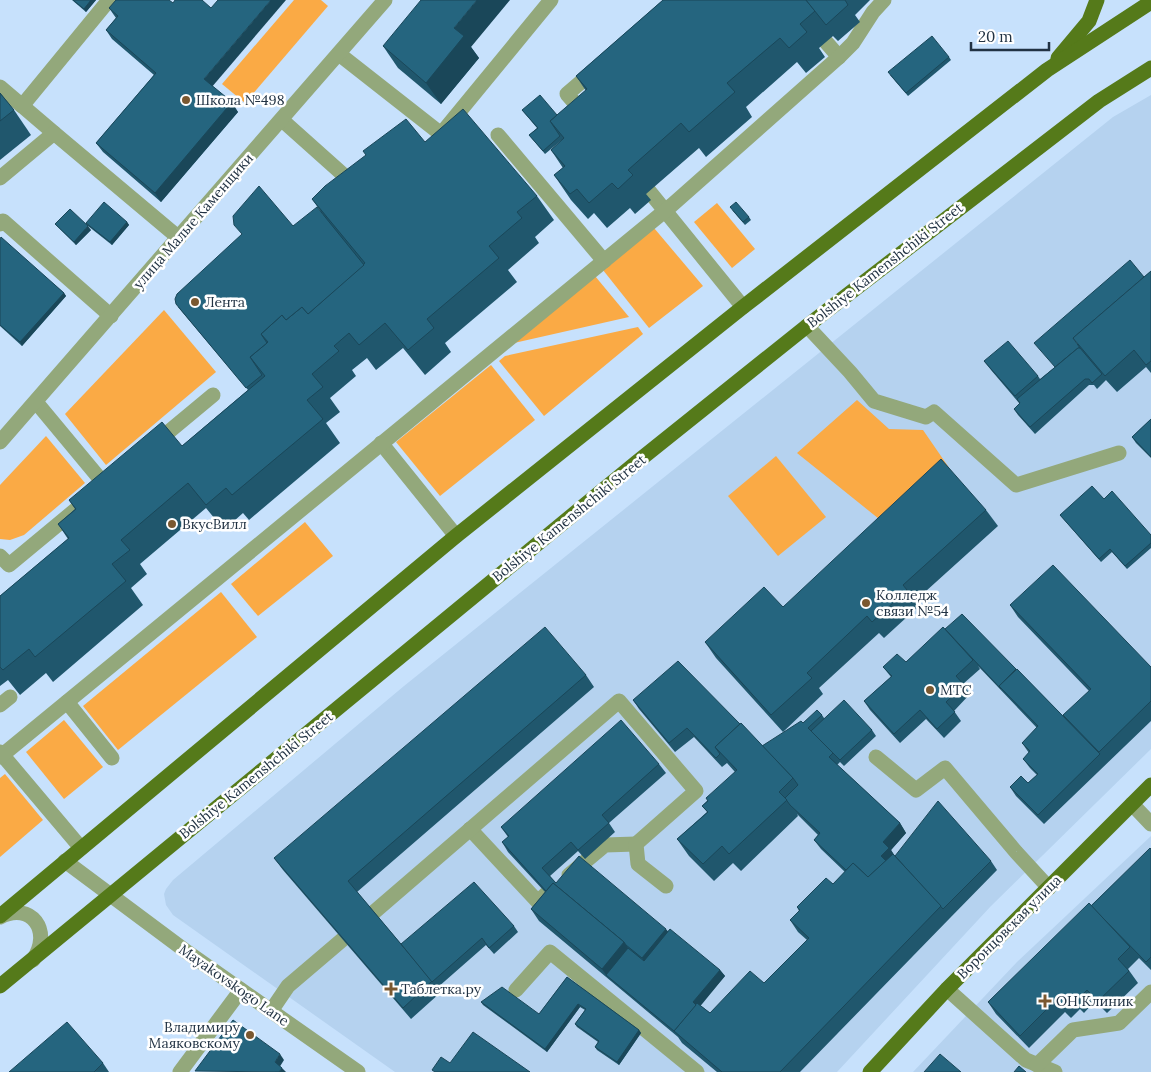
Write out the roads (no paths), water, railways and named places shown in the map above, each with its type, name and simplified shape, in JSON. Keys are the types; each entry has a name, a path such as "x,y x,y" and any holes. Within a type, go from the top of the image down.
{"main road":[{"path":"1047,70 1089,21 1097,0"},
{"path":"0,916 456,536 742,307 1047,70 1151,2"},
{"name":"Bolshiye Kamenshchiki Street","path":"0,986 637,462 806,326 1099,101 1151,68"},
{"name":"Воронцовская улица","path":"870,1072 947,989 1151,785"}],"street":[{"path":"22,106 109,0"},
{"name":"улица Малые Каменщики","path":"0,442 385,0"},
{"path":"339,54 440,134 552,0"},
{"path":"81,848 1,754 67,702 665,211 839,57 853,43 873,12 884,0"},
{"path":"826,42 839,57"},
{"path":"593,124 567,94 603,63"},
{"path":"0,87 179,238"},
{"path":"282,120 352,181 364,195"},
{"path":"0,178 54,133"},
{"path":"498,136 604,261"},
{"path":"649,191 742,307"},
{"path":"0,224 3,221 111,316"},
{"path":"806,326 850,372 874,401 926,417 934,412 1016,485 1119,452"},
{"path":"141,455 213,395"},
{"path":"36,402 105,485"},
{"path":"381,443 456,536"},
{"path":"0,556 9,565 119,473"},
{"path":"373,913 470,829 618,701 696,792 636,844 605,845 538,902 470,829"},
{"path":"67,702 112,758"},
{"path":"876,757 916,790 945,768 1049,888"},
{"path":"1132,804 1151,824"},
{"path":"636,844 638,864 666,886"},
{"name":"Mayakovskogo Lane","path":"65,861 110,896 358,1072"},
{"path":"0,916 17,912 27,915 36,921 42,941 39,951 33,960"},
{"path":"271,1011 288,986 342,940"},
{"path":"516,990 550,952 697,1072"},
{"path":"947,989 1026,1060 1056,1072"},
{"path":"180,1072 241,990"},
{"path":"1037,1065 1073,1030 1119,1023 1151,992"}],"place":[{"name":"Школа №498","path":"186,100"},
{"name":"Лента","path":"195,302"},
{"name":"ВкусВилл","path":"172,524"},
{"name":"Колледж связи №54","path":"866,603"},
{"name":"МТС","path":"930,690"},
{"name":"Таблетка.ру","path":"391,989"},
{"name":"ОН Клиник","path":"1045,1001"},
{"name":"Владимиру Маяковскому","path":"250,1035"}]}
